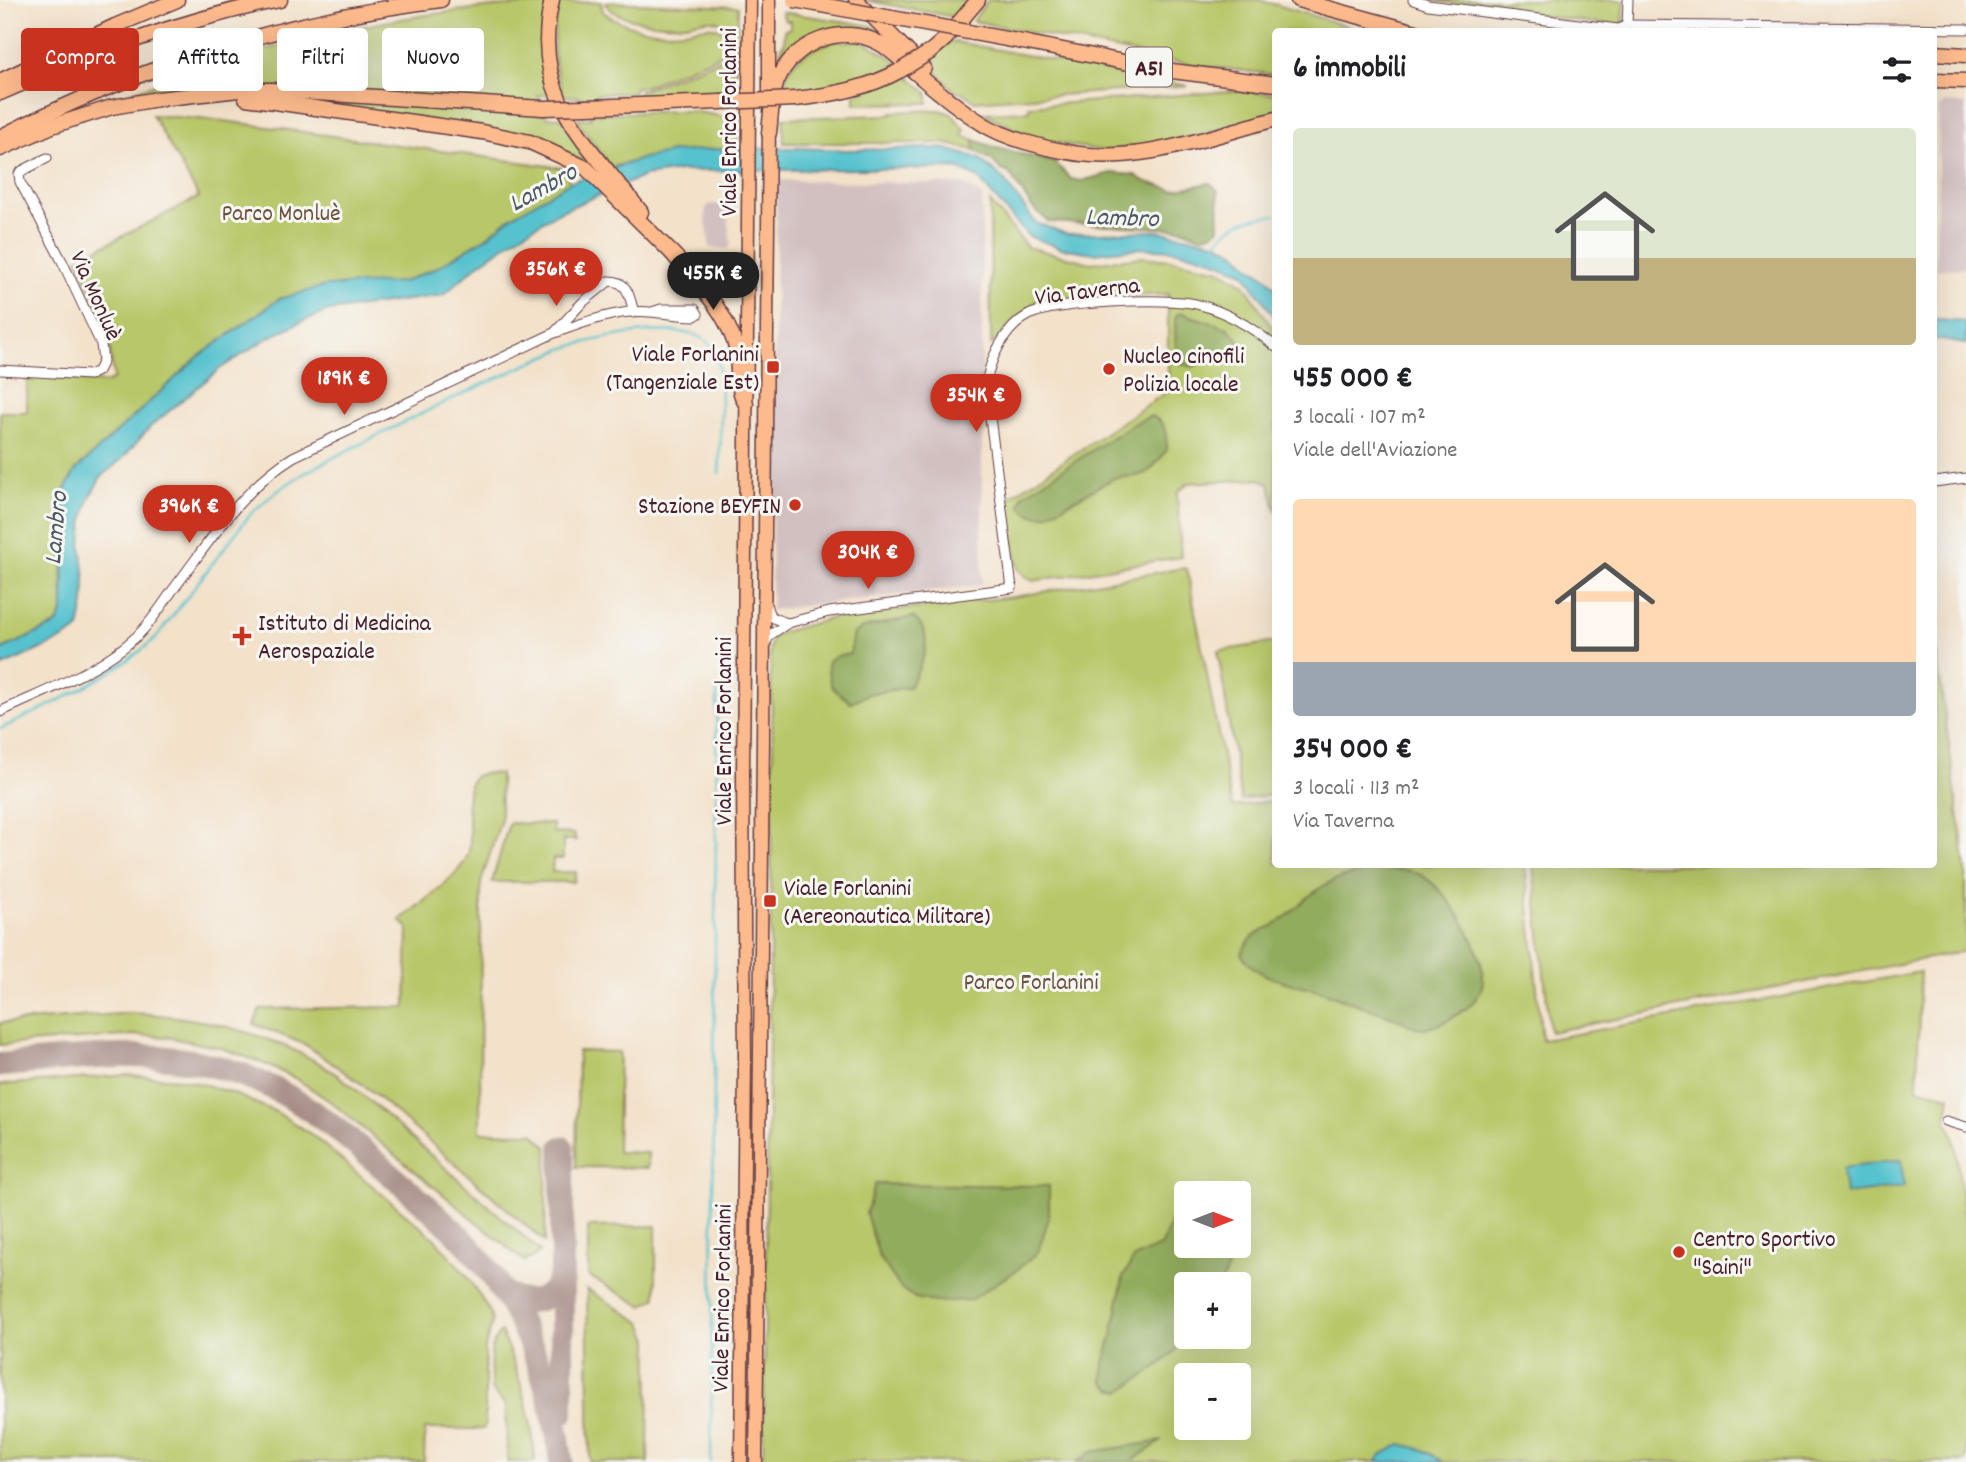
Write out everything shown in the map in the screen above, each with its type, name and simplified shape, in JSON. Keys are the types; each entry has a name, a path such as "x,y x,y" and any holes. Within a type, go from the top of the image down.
{"highway":[{"path":"0,81 115,26 177,0"},
{"path":"0,93 101,51 161,31 280,0"},
{"path":"0,137 115,85 212,51 323,20 440,0"},
{"path":"552,0 548,46 549,67 556,93 571,125 604,165 620,194"},
{"name":"A51","path":"794,0 1164,70 1272,83"},
{"path":"856,0 972,113 1013,136"},
{"path":"0,149 52,126 112,107 239,90 543,108 796,99 852,89 901,70 930,52 946,38 978,0"},
{"path":"1298,0 1402,28"},
{"path":"769,139 776,82 789,61 808,44 829,37 850,35 878,43 986,126 1041,146 1072,153 1110,155 1144,152 1272,120"},
{"path":"1937,53 1966,55"},
{"path":"1937,80 1966,81"},
{"path":"206,95 271,101 512,138 556,153 590,171 620,194 713,300 728,325 737,350 741,395 746,404"}],"main road":[{"name":"Viale Enrico Forlanini","path":"741,1462 745,1060 743,772 750,0"},
{"name":"Viale Enrico Forlanini","path":"756,1462 769,0"}],"street":[{"path":"1413,0 1428,5 1610,28"},
{"path":"1627,25 1628,0"},
{"path":"1620,28 1627,25 1762,28"},
{"path":"1937,29 1966,29"},
{"name":"Via Monluè","path":"0,370 90,375 99,371 103,361 96,332 20,182 19,174 47,158"},
{"path":"552,334 582,303 609,281 618,281 625,287 634,313"},
{"name":"Via Taverna","path":"788,623 847,609 1012,588 986,386 996,351 1027,316 1068,307 1180,301 1214,309 1232,317 1272,344"},
{"path":"0,712 113,656 136,637 237,506 279,466 552,334 592,320 652,312"},
{"path":"1937,482 1966,478"},
{"path":"764,584 768,614 788,623"},
{"path":"764,649 770,635 788,623"},
{"path":"1946,1121 1966,1127"}],"shaded area":[{"path":"1945,103 1966,104 1966,268 1937,269 1939,108"},
{"path":"777,180 963,184 982,196 982,585 771,610"},
{"path":"708,205 728,205 731,244 728,249 710,248 705,211"}],"green space":[{"path":"864,0 973,0 959,18"},
{"path":"988,0 1260,0 1354,28 1272,28 1270,74 1194,65 973,21"},
{"path":"1428,0 1625,0 1623,22 1616,26"},
{"path":"601,2 603,12 611,18 641,29 674,32 706,27 721,30 727,34 731,48 716,57 643,87 635,87 633,93 596,94 595,103 585,103 582,97 565,96 557,74 554,51 558,3"},
{"path":"605,2 738,7 737,73 733,36 722,24 709,20 685,24 641,21 618,14"},
{"path":"547,4 556,96 538,95 541,104 330,91 368,91 368,28 355,28 490,7"},
{"path":"782,12 873,26 887,40 850,31 779,64 785,29 790,29 790,21 785,21"},
{"path":"836,41 863,41 900,63 860,82 812,91 784,91 787,73 796,61 808,52"},
{"path":"951,41 1188,86 974,101 962,92 955,92 927,62"},
{"path":"277,47 277,88 263,87 263,51"},
{"path":"729,56 738,91 721,91 720,95 637,99 640,91"},
{"path":"906,74 928,93 928,103 855,104 855,94"},
{"path":"153,85 153,91 228,91 107,104 107,101"},
{"path":"1234,91 1272,94 1272,115 1183,140 1105,151 1033,139 984,113 1029,111 1029,106"},
{"path":"296,99 546,114 547,117 563,118 595,165 591,166 562,150"},
{"path":"940,110 952,114 965,130 962,135 974,140 975,150 942,143 784,143 783,118 891,115 892,112"},
{"path":"685,111 738,118 737,149 673,152 611,167 579,124 578,118 591,119 590,114"},
{"name":"Parco Monluè","path":"152,115 224,121 563,168 570,182 511,217 487,237 436,268 403,282 279,299 198,357 76,470 65,489 63,612 56,625 0,650 0,412 27,412 27,375 106,383 114,379 107,330 78,259 199,197"},
{"path":"974,140 1054,162 1071,179 1081,181 1111,173 1135,175 1144,181 1173,190 1210,183 1218,191 1219,228 1210,235 1202,236 1182,229 1049,222 1032,207 1009,173 975,150"},
{"path":"990,202 1027,247 1091,263 1142,257 1220,270 1244,284 1272,327 1272,493 1270,484 1259,479 1188,483 1177,493 1181,557 1033,581 1018,569 1007,499 1168,391 1168,294 1035,302 991,345"},
{"path":"1182,313 1228,328 1240,341 1237,349 1228,355 1192,367 1176,362 1175,320 1177,314"},
{"path":"1151,416 1163,425 1167,450 1146,473 1114,478 1047,515 1032,514 1020,505 1023,495 1133,424"},
{"name":"Parco Forlanini","path":"1187,569 1232,807 1272,801 1272,868 1525,868 1542,1040 1920,972 1917,1088 1950,1096 1946,1121 1954,1135 1966,1229 1966,1462 763,1462 773,752 770,648 773,638 782,632 840,616 1013,597"},
{"path":"913,617 920,625 926,642 922,660 909,687 868,694 851,702 834,689 830,681 828,661 850,654 854,633 863,628"},
{"path":"1272,643 1272,795 1241,800 1218,651"},
{"path":"1937,657 1966,871 1966,951 1550,1032 1533,868 1937,868"},
{"path":"484,773 500,774 501,819 481,882 480,1132 533,1133 547,1147 545,1242 370,1090 306,1045 254,1024 260,1009 406,1007 408,928 400,920 450,879 466,860 470,842 468,792 475,776"},
{"path":"509,823 553,824 553,833 574,834 576,840 563,840 563,859 553,859 552,872 576,872 574,882 492,882"},
{"path":"1378,869 1409,871 1430,882 1454,907 1473,940 1479,957 1482,986 1468,1007 1441,1024 1416,1027 1330,994 1281,981 1259,972 1241,954 1254,936 1282,920 1319,889 1344,877"},
{"path":"132,1013 198,1020 240,1030 282,1045 317,1062 371,1102 540,1251 535,1257 524,1261 331,1102 295,1078 260,1062 221,1048 167,1037 136,1035 0,1045 0,1023"},
{"path":"578,1051 619,1052 617,1152 648,1153 648,1168 576,1167"},
{"path":"127,1075 179,1079 206,1085 276,1112 312,1135 435,1239 467,1276 490,1312 492,1322 485,1348 483,1429 425,1429 424,1462 0,1462 0,1085"},
{"path":"875,1184 1049,1186 1049,1217 1038,1252 1017,1270 970,1300 935,1302 915,1298 900,1287 879,1256 866,1214"},
{"path":"1174,1217 1174,1258 1232,1258 1226,1272 1174,1272 1174,1349 1177,1349 1158,1366 1121,1391 1111,1389 1103,1382 1104,1363 1123,1277 1134,1258 1162,1245"},
{"path":"656,1226 656,1298 643,1306 588,1276 588,1227"},
{"path":"587,1289 642,1323 649,1339 648,1462 590,1462"},
{"path":"501,1332 524,1396 535,1462 507,1462 506,1406 491,1389 493,1343"},
{"path":"1162,1441 1130,1462 1077,1462 1091,1452"}],"water":[{"path":"941,148 978,158 1003,179 1036,223 1067,234 1156,231 1216,242 1236,253 1272,284 1272,313 1244,273 1209,258 1174,250 1140,248 1094,253 1061,248 1028,236 977,177 957,168 679,171 644,176 559,212 520,235 479,264 443,295 329,311 268,338 221,368 151,426 122,459 100,478 89,499 84,518 81,543 85,579 84,604 79,629 59,641 0,667 0,650 56,625 63,612 65,489 76,470 198,357 279,299 325,286 403,282 436,268 487,237 511,217 570,182 644,158 673,152 717,149"},
{"path":"1937,320 1966,322 1966,344 1937,339"},
{"path":"1901,1160 1904,1187 1845,1194 1842,1168"},
{"path":"1401,1444 1424,1450 1444,1462 1376,1462 1381,1455"}],"waterway":[{"path":"1937,62 1966,65"},
{"path":"1215,244 1234,226 1258,217 1272,215"},
{"path":"0,729 101,678 156,638 248,517 276,492 323,463 490,381 562,349 643,332 687,333 704,339 714,350 720,375 719,473"},
{"path":"711,1462 717,692"}],"taxiway":[{"path":"0,1065 129,1056 180,1059 232,1071 257,1081 279,1091 321,1118 362,1149 445,1222 485,1265 502,1290 531,1344 550,1402 561,1462"},
{"path":"562,1148 562,1413"},
{"path":"499,1288 517,1299 536,1300 552,1292 561,1273"}],"place":[{"name":"Viale Forlanini (Tangenziale Est)","path":"773,367"},
{"name":"Nucleo cinofili Polizia locale","path":"1109,369"},
{"name":"Stazione BEYFIN","path":"795,505"},
{"name":"Istituto di Medicina Aerospaziale","path":"242,636"},
{"name":"Viale Forlanini (Aereonautica Militare)","path":"770,901"},
{"name":"Centro Sportivo \"Saini\"","path":"1679,1252"}],"water label":[{"name":"Lambro","path":"542,186"},
{"name":"Lambro","path":"1122,216"},
{"name":"Lambro","path":"54,528"}]}
